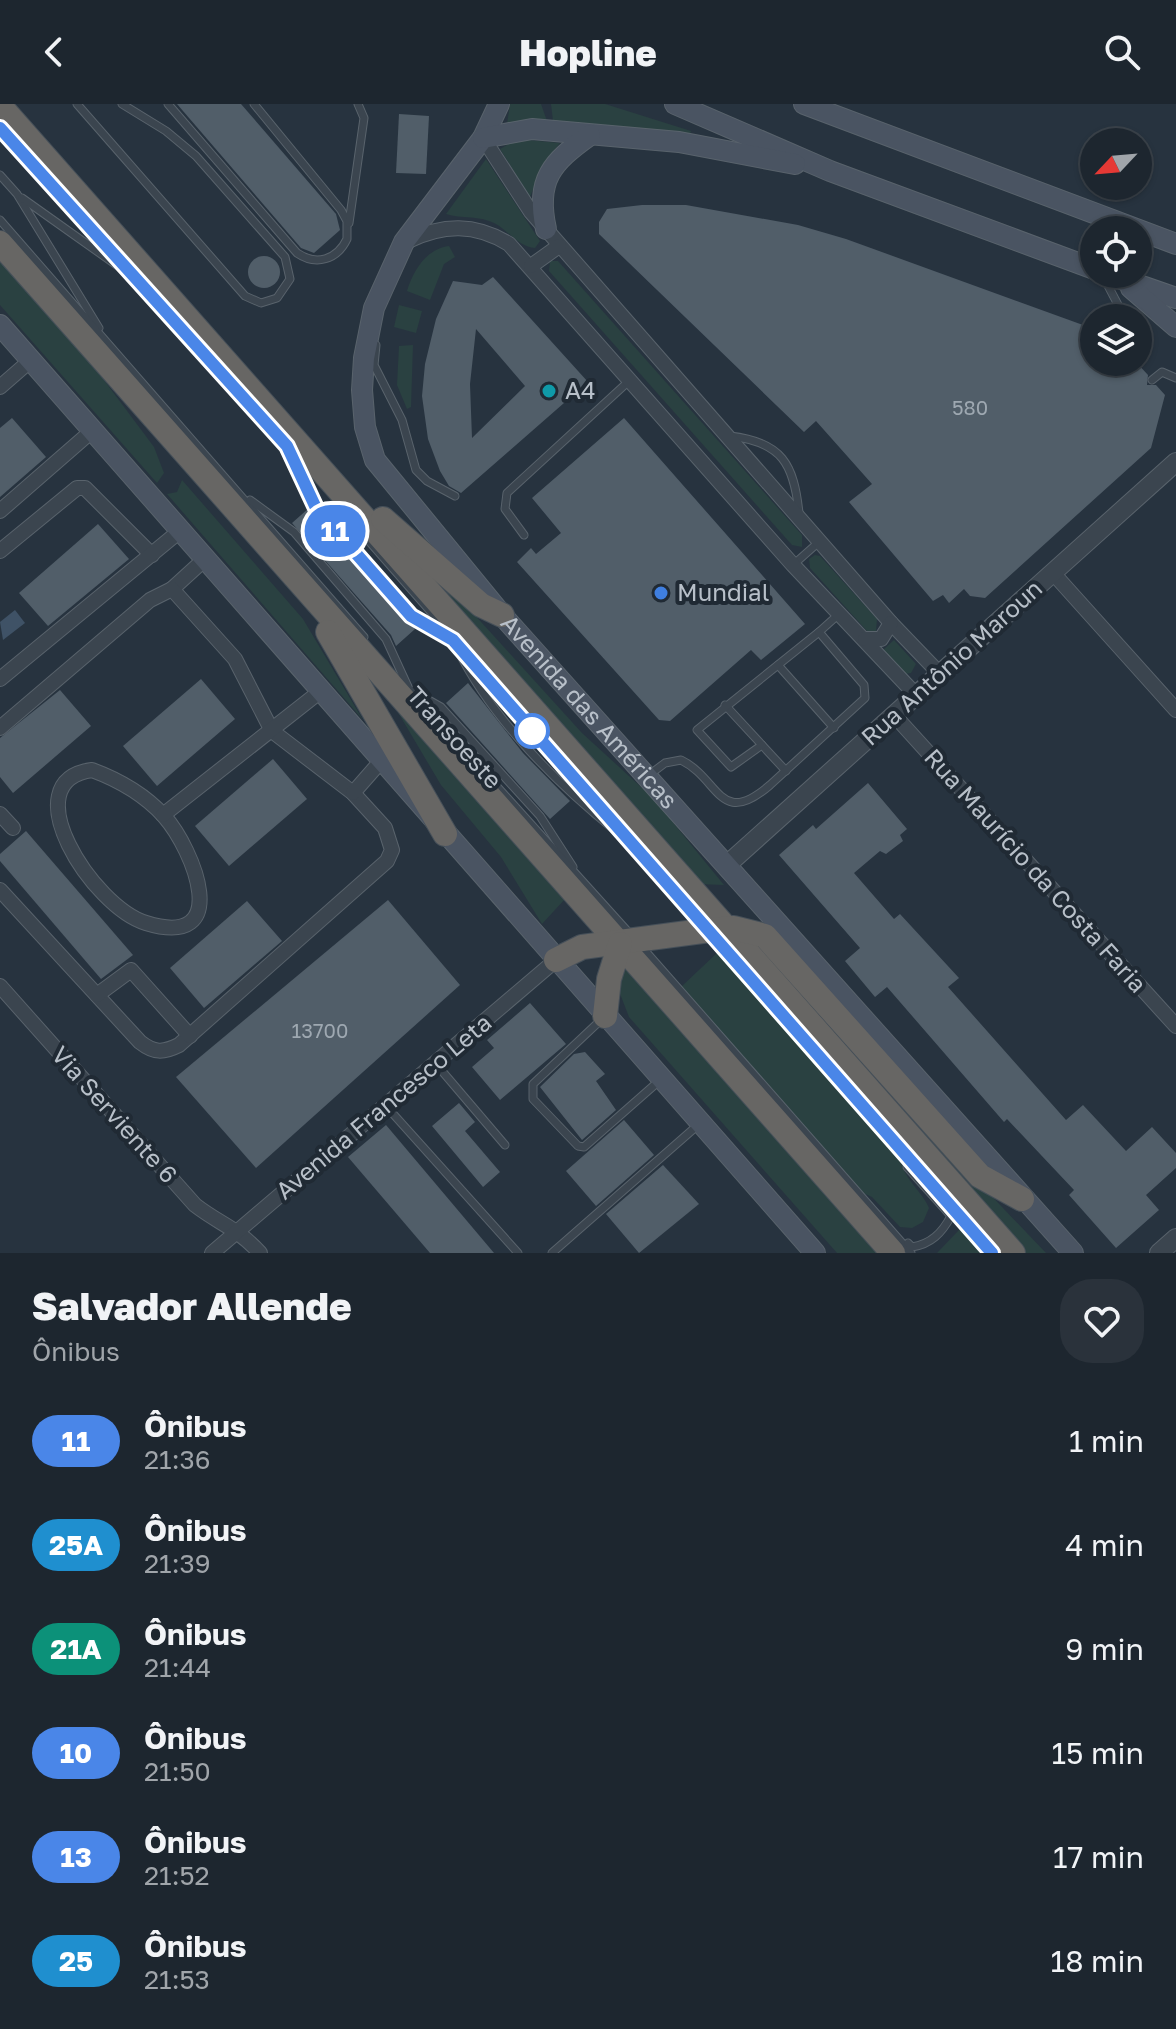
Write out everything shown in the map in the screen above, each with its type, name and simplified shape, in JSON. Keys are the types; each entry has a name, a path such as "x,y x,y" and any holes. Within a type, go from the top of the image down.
{"highway":[{"name":"Avenida das Américas","path":"0,106 337,487 718,929 1013,1253"},
{"path":"0,243 301,585 628,942 893,1253"},
{"path":"337,487 357,497 481,605 502,615"},
{"path":"301,585 445,834"},
{"path":"556,960 582,947 718,929 765,936 980,1176 1022,1199"},
{"path":"605,1016 609,979 628,942"}],"main road":[{"name":"Avenida das Américas","path":"499,104 483,138 404,242 385,280 370,320 364,358 363,410 369,444 395,489 502,615 1073,1253"},
{"path":"675,104 830,171 1080,264"},
{"path":"804,104 838,110 1176,244"},
{"path":"483,138 532,129 679,142 830,171"},
{"path":"553,238 542,209 549,172 558,159 590,135"},
{"path":"1126,288 1176,327"},
{"path":"1146,288 1176,298"},
{"path":"0,325 815,1253"}],"street":[{"path":"483,138 531,212 553,238 891,623 940,674"},
{"path":"404,242 427,232 451,227 492,233 509,244 793,565 841,612 916,695"},
{"path":"531,266 553,238"},
{"path":"0,387 31,360"},
{"path":"0,511 93,430"},
{"name":"Rua Antônio Maroun","path":"728,864 1176,461"},
{"path":"0,551 77,488 85,488 152,555"},
{"path":"0,679 181,530"},
{"path":"0,728 150,600 172,589 206,558"},
{"path":"1053,573 1176,710"},
{"path":"0,890 151,1050 165,1052 190,1036 387,861 392,850 391,839 353,793 272,731 235,659 172,589"},
{"path":"865,639 881,639 891,623"},
{"path":"163,815 322,690"},
{"name":"Rua Maurício da Costa Faria","path":"894,715 1176,1026"},
{"path":"353,793 382,760"},
{"path":"92,770 136,792 163,815 181,840 199,882 202,902 195,917 181,926 164,927 142,922 95,888 76,863 61,830 61,793 69,779 79,772 92,770"},
{"path":"0,814 13,828"},
{"name":"Avenida Francesco Leta","path":"212,1253 556,960"},
{"path":"97,995 131,970 190,1036"},
{"name":"Via Serviente 6","path":"0,986 195,1205 239,1230 260,1253"},
{"path":"1159,1253 1176,1238"}],"lane":[{"path":"77,104 245,296 261,303 277,298 290,279 285,257 188,148 122,104"},
{"path":"168,104 297,253 314,260 331,257 344,245 348,233 364,118 358,104"},
{"path":"254,104 341,210 348,233"},
{"path":"0,128 149,293"},
{"path":"0,175 17,194 110,345"},
{"path":"17,194 139,281"},
{"path":"0,220 370,643"},
{"path":"385,280 374,365 402,420 416,470 427,481 455,496"},
{"path":"1152,380 1162,372 1176,378"},
{"path":"524,535 505,509 507,493 630,379"},
{"path":"241,395 308,470"},
{"path":"730,436 752,439 769,447 789,465 795,478 799,517"},
{"path":"287,446 316,508 411,616 453,640 472,680 566,789 631,843"},
{"path":"241,494 294,532 386,639 409,689 441,707 540,816 584,884"},
{"path":"349,519 631,843 718,929 908,1158 992,1253"},
{"path":"793,565 820,541"},
{"path":"762,745 731,767 697,730 841,612"},
{"path":"648,777 665,763 681,760 725,801 735,804 755,798 861,705 866,693 859,678 819,632"},
{"name":"Transoeste","path":"380,655 430,712"},
{"path":"778,665 834,728"},
{"path":"725,705 786,771"},
{"name":"Transoeste","path":"481,770 584,884 628,942 911,1253"},
{"path":"605,1016 533,1084 533,1099 578,1146 584,1147 661,1079"},
{"path":"436,1064 505,1145"},
{"path":"386,1106 518,1253"},
{"path":"552,1253 699,1123"},
{"path":"861,1197 871,1201 912,1247 937,1236 951,1216 907,1167 908,1158"}],"green space":[{"path":"510,104 541,104 547,121 507,124"},
{"path":"551,104 605,104 691,131 690,135 553,121"},
{"path":"514,141 560,143 543,164 530,197 500,149"},
{"path":"486,159 540,241 535,248 520,243 490,221 446,214"},
{"path":"449,246 455,257 444,264 430,300 407,291 427,256"},
{"path":"0,260 86,356 154,447 164,473 157,483 0,305"},
{"path":"550,261 558,261 802,535 802,547 792,545 549,271"},
{"path":"399,305 422,311 416,333 394,327"},
{"path":"413,345 411,407 407,409 397,385 399,346"},
{"path":"182,480 303,619 363,720 167,494 177,492"},
{"path":"820,556 877,619 876,631 867,631 810,568 809,559"},
{"path":"434,579 462,601 582,733 653,798 724,885 697,884"},
{"path":"894,640 916,664 911,673 905,674 883,650"},
{"path":"383,687 565,899 542,924 501,857 441,785"},
{"path":"718,952 901,1161 929,1208 923,1222 912,1228 900,1227 872,1197 863,1193 681,987"},
{"path":"759,955 786,968 962,1165 1046,1253 1023,1253"},
{"path":"626,969 879,1253 837,1253 629,1017 617,986"},
{"path":"960,1229 982,1253 937,1253"}],"water":[{"path":"15,610 25,623 3,640 0,622"}],"building":[{"path":"177,104 241,104 336,214 340,230 314,253 301,248"},
{"path":"399,114 429,116 426,174 396,173"},
{"path":"686,205 798,225 846,239 1080,324 1080,376 1148,376 1147,385 1156,385 1165,395 1151,448 985,598 970,596 964,589 949,603 943,595 933,601 849,502 872,484 816,421 804,432 599,234 599,222 607,209"},
{"path":"264,256 275,261 280,272 275,283 264,288 253,283 248,272 253,261"},
{"name":"A4","path":"493,277 588,382 461,493 449,486 428,439 422,396 425,364 436,319 453,281 482,285","holes":["476,329 525,386 472,438 470,384"]},
{"path":"12,418 46,457 0,497 0,428"},
{"name":"Mundial","path":"624,418 805,624 761,660 751,650 670,721 659,720 517,562 531,548 536,554 561,533 532,498"},
{"path":"309,508 415,629 396,646 391,635 292,523"},
{"path":"98,524 129,559 48,626 19,593"},
{"path":"201,679 235,719 157,786 123,746"},
{"path":"468,683 523,753 570,801 550,819 446,703"},
{"path":"60,690 91,726 13,793 0,777 0,738"},
{"path":"273,759 307,799 229,866 195,826"},
{"path":"868,783 907,829 900,835 903,841 886,854 880,851 854,873 894,919 900,914 959,978 948,987 1066,1120 1083,1105 1126,1151 1152,1127 1176,1153 1176,1168 1146,1195 1159,1210 1116,1248 1069,1195 1074,1190 1007,1119 1004,1122 887,987 875,997 845,961 860,948 779,855 813,825 816,829"},
{"path":"26,831 133,955 101,979 0,861 0,854"},
{"path":"388,900 460,985 256,1168 176,1077"},
{"path":"247,901 282,941 204,1008 170,968"},
{"path":"530,1003 566,1044 500,1100 472,1067 494,1048 487,1040"},
{"path":"585,1052 605,1074 596,1081 616,1110 582,1140 540,1087 574,1054"},
{"path":"459,1103 475,1122 465,1131 500,1172 483,1187 432,1126"},
{"path":"624,1120 654,1155 596,1206 566,1171"},
{"path":"386,1125 494,1253 430,1253 348,1157"},
{"path":"663,1165 699,1204 639,1253 606,1214"}],"bus line":[{"name":"11","path":"0,128 287,446 316,508 363,562 411,616 453,640 992,1253"}],"place":[{"name":"A4","path":"549,391"},
{"name":"Mundial","path":"661,593"}]}
